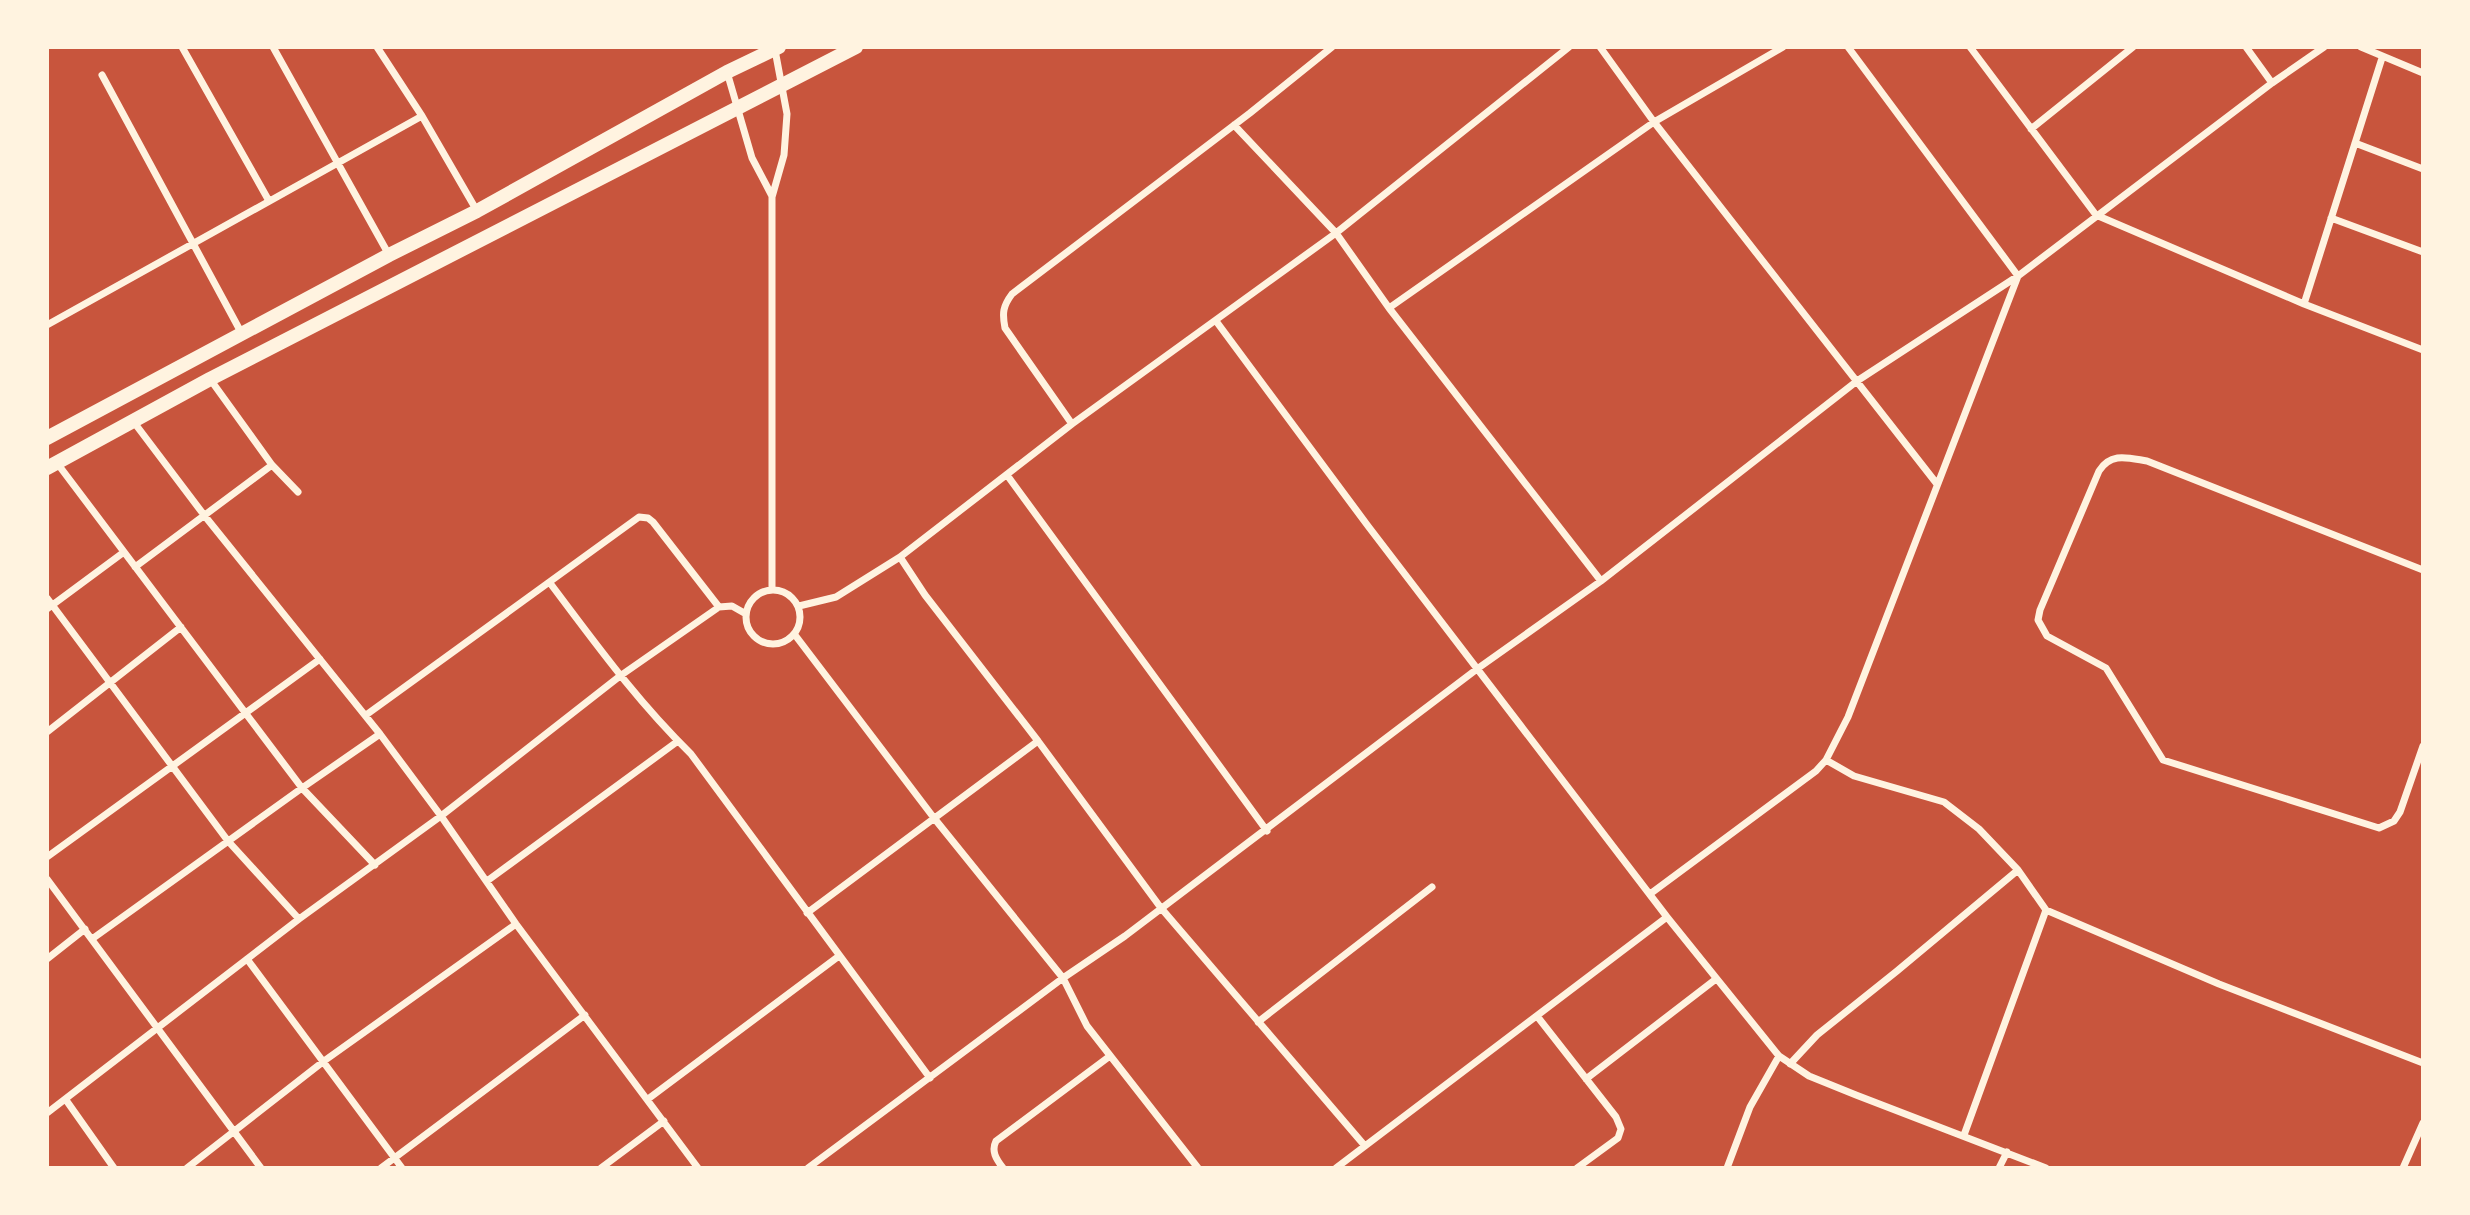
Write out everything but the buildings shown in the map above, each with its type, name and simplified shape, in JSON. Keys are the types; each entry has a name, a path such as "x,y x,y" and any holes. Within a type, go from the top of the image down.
{"main road":[{"path":"52,466 210,379 667,144 739,110 856,47"},
{"path":"47,438 389,255 477,211 727,72 777,48"}],"street":[{"path":"183,47 269,201"},
{"path":"273,47 389,255"},
{"path":"377,47 422,116 477,211"},
{"path":"1072,424 1005,328 1002,314 1005,303 1012,294 1332,47"},
{"path":"799,607 836,597 900,557 1072,424 1336,233 1559,50 1569,47"},
{"path":"1600,47 1654,122 1937,484"},
{"path":"1389,308 1654,122 1783,47"},
{"path":"1847,47 2018,276"},
{"path":"1970,47 2096,215 2304,304 2423,350"},
{"path":"2031,129 2133,47"},
{"path":"2246,47 2273,83"},
{"path":"808,1168 1063,978 1125,936 1267,831 1477,669 1601,581 1857,381 2018,276 2096,215 2324,47"},
{"path":"2361,47 2423,73"},
{"path":"772,590 772,197 784,155 787,114 777,48"},
{"path":"2304,304 2382,58"},
{"path":"727,72 752,158 772,197"},
{"path":"102,75 242,334"},
{"path":"47,325 422,116"},
{"path":"1234,125 1336,233 1389,308 1601,581"},
{"path":"2355,143 2423,169"},
{"path":"2331,218 2423,252"},
{"path":"1650,894 1771,806 1826,761 1848,717 2018,276"},
{"path":"1216,320 1477,669 1667,917 1779,1056 1809,1076 2046,1168"},
{"path":"210,379 272,464 298,492"},
{"path":"133,421 204,516 366,715 516,924 698,1168"},
{"path":"2423,570 2147,461 2114,457 2103,464 2099,471 2038,620 2047,636 2105,668 2163,760 2379,828 2394,821 2400,812 2423,746"},
{"path":"135,567 272,464"},
{"path":"52,466 124,552 302,788 374,865"},
{"path":"1007,475 1267,831"},
{"path":"366,715 639,517 648,518 719,607"},
{"path":"50,607 124,552"},
{"path":"900,557 925,595 1038,741 1161,908 1364,1146"},
{"path":"550,583 656,720 691,754 930,1078"},
{"path":"783,591 793,597 799,607 801,621 795,635 784,643 770,646 756,640 748,628 746,614 750,602 759,593 783,591"},
{"path":"47,598 50,607 110,682 228,841 299,919"},
{"path":"47,1114 299,919 441,816 620,676 719,607 732,606 746,614"},
{"path":"47,732 181,627"},
{"path":"795,635 934,818 1063,978 1087,1026 1198,1168"},
{"path":"47,858 320,659"},
{"path":"92,939 380,734"},
{"path":"486,881 678,741"},
{"path":"807,913 1038,741"},
{"path":"1826,761 1854,776 1944,802 1979,829 2018,870 2046,910 2219,984 2423,1063"},
{"path":"1790,1064 1817,1035 2018,870"},
{"path":"47,879 261,1168"},
{"path":"1258,1022 1433,887"},
{"path":"1965,1135 2046,910"},
{"path":"1336,1168 1667,917"},
{"path":"187,1168 324,1061 516,924"},
{"path":"47,959 85,929"},
{"path":"648,1100 839,956"},
{"path":"247,959 402,1168"},
{"path":"1586,1079 1716,979"},
{"path":"380,1168 585,1015"},
{"path":"1537,1016 1616,1117 1622,1129 1618,1138 1577,1168"},
{"path":"1003,1168 994,1154 996,1141 1110,1056"},
{"path":"1727,1168 1750,1107 1779,1056"},
{"path":"66,1100 114,1168"},
{"path":"601,1168 664,1121"},
{"path":"2403,1168 2423,1123"},
{"path":"1999,1168 2007,1152"}]}
